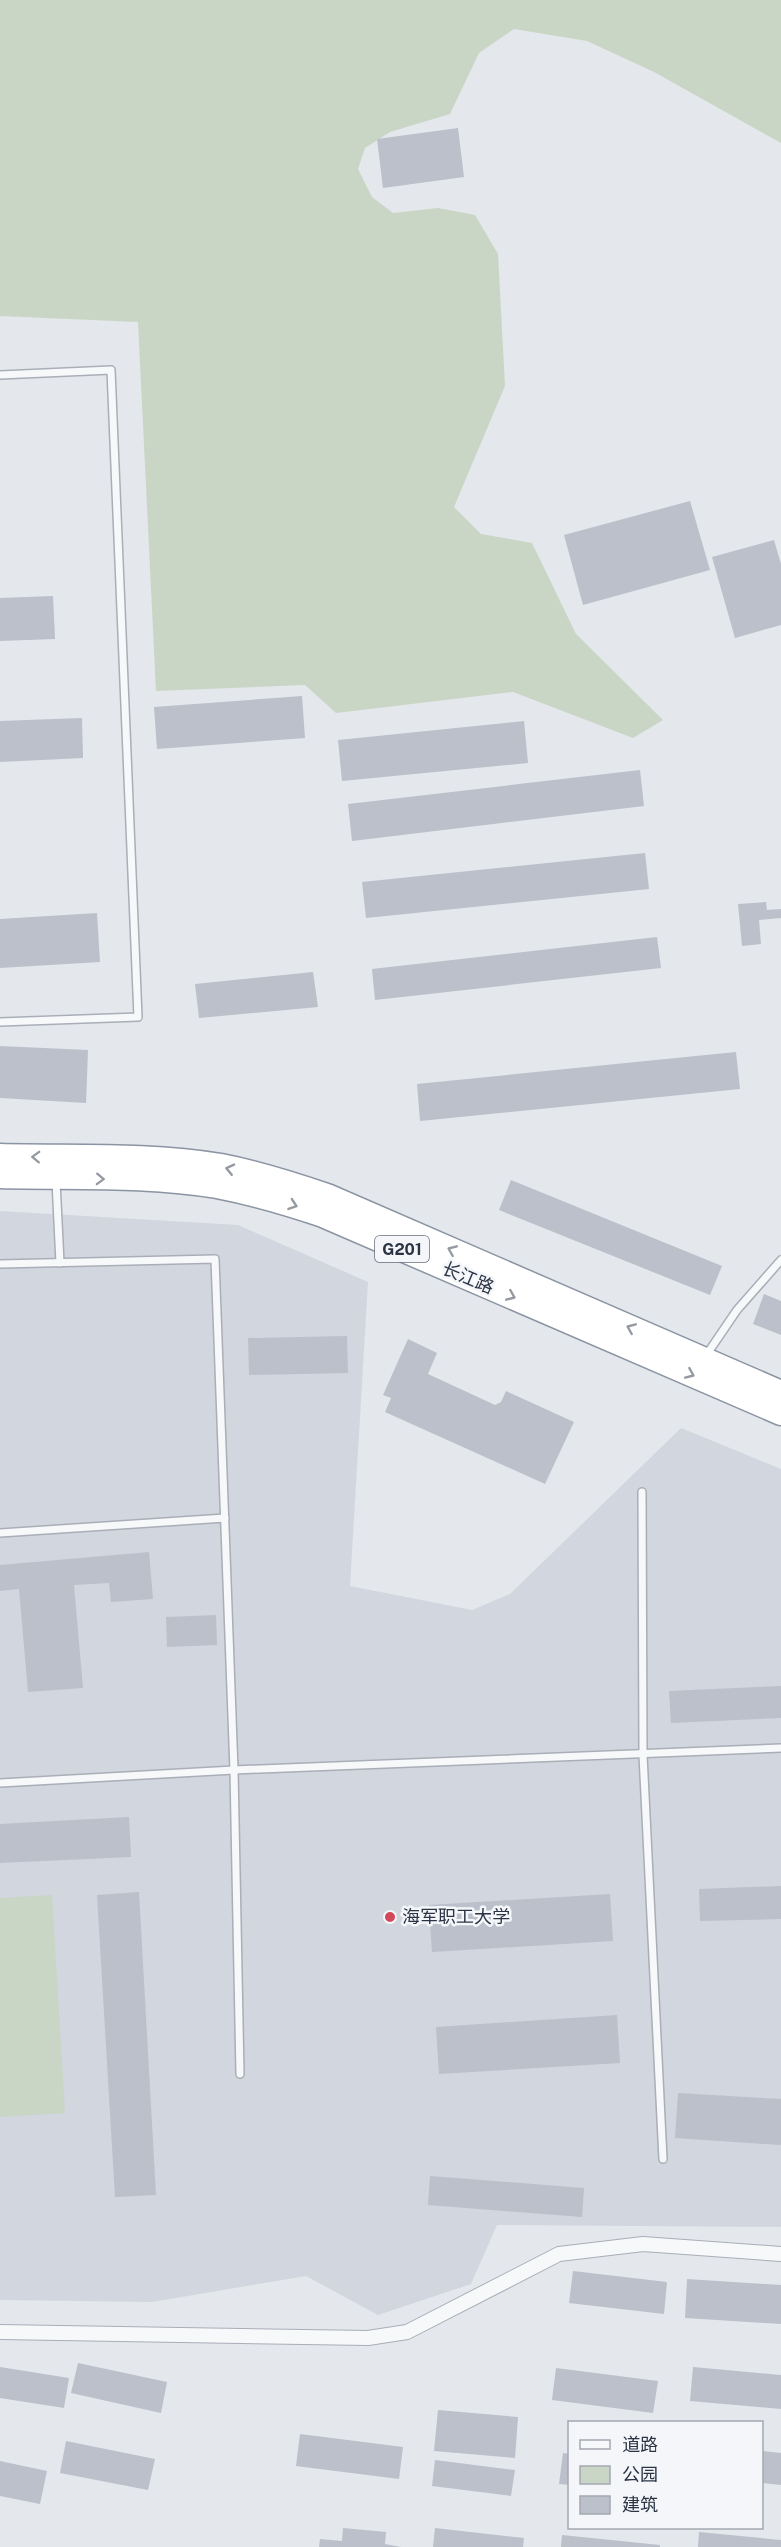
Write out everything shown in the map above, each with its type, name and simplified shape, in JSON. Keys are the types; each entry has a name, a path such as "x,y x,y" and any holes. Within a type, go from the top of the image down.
{"highway":[{"name":"长江路","path":"0,1156 165,1161 220,1166 278,1179 327,1196 781,1393"},
{"name":"长江路","path":"0,1176 165,1180 215,1186 272,1198 340,1222 781,1413"}],"street":[{"path":"0,2332 368,2338 407,2332 559,2254 643,2244 781,2254"}],"lane":[{"path":"0,375 111,370 138,1017 0,1022"},
{"path":"56,1177 60,1263"},
{"path":"0,1264 215,1259 234,1770 240,2074"},
{"path":"703,1359 737,1310 781,1260"},
{"path":"642,1492 644,1755 663,2159"},
{"path":"0,1533 225,1518"},
{"path":"0,1783 234,1770 781,1749"}],"shaded area":[{"name":"海军职工大学","path":"0,1211 238,1225 368,1282 350,1586 472,1610 510,1594 681,1428 781,1469 781,2227 497,2225 471,2284 378,2315 306,2276 152,2302 0,2300"}],"green space":[{"path":"0,0 781,0 781,143 654,72 587,41 514,29 479,53 450,114 390,132 365,148 358,169 372,197 393,213 438,208 475,215 498,254 505,386 454,507 481,534 532,543 576,634 663,720 633,738 513,692 336,713 305,685 156,691 138,322 0,316"},
{"path":"52,1895 65,2113 0,2117 0,1898"}],"building":[{"path":"458,128 464,177 383,188 377,139"},
{"path":"690,501 710,570 583,605 564,535"},
{"path":"774,540 781,564 781,625 735,638 712,557"},
{"path":"53,596 55,639 0,641 0,598"},
{"path":"302,696 305,738 157,749 154,707"},
{"path":"82,718 83,758 0,762 0,721"},
{"path":"524,721 528,763 342,781 338,740"},
{"path":"640,770 644,806 352,841 348,804"},
{"path":"645,853 649,889 366,918 362,882"},
{"path":"766,902 767,910 781,909 781,918 759,920 761,944 742,946 738,904"},
{"path":"97,913 100,962 0,968 0,919"},
{"path":"657,937 661,968 375,1000 372,969"},
{"path":"313,972 318,1007 199,1018 195,984"},
{"path":"0,1046 88,1050 86,1103 0,1098"},
{"path":"736,1052 740,1089 420,1121 417,1084"},
{"path":"511,1180 722,1266 710,1295 499,1210"},
{"path":"764,1294 781,1301 781,1335 753,1324"},
{"path":"347,1336 348,1373 249,1375 248,1338"},
{"path":"408,1339 437,1353 428,1374 495,1405 501,1402 506,1391 574,1422 545,1484 385,1412 391,1398 383,1395"},
{"path":"149,1552 153,1599 111,1602 109,1583 74,1585 83,1688 28,1692 19,1589 0,1591 0,1565"},
{"path":"216,1615 217,1645 167,1647 166,1617"},
{"path":"781,1686 781,1718 671,1723 669,1691"},
{"path":"129,1817 131,1857 0,1863 0,1824"},
{"path":"781,1886 781,1919 700,1921 699,1889"},
{"path":"139,1892 156,2195 115,2197 97,1895"},
{"path":"610,1894 613,1941 432,1952 429,1905"},
{"path":"617,2015 620,2063 439,2074 436,2027"},
{"path":"678,2093 781,2099 781,2145 675,2138"},
{"path":"430,2176 584,2188 582,2217 428,2205"},
{"path":"573,2271 667,2282 664,2314 569,2303"},
{"path":"687,2279 781,2285 781,2324 685,2318"},
{"path":"78,2363 167,2382 161,2413 71,2393"},
{"path":"0,2367 69,2378 64,2408 0,2398"},
{"path":"693,2367 781,2375 781,2409 690,2401"},
{"path":"556,2368 658,2381 653,2413 552,2400"},
{"path":"438,2410 518,2417 515,2458 434,2451"},
{"path":"300,2434 403,2447 399,2479 296,2466"},
{"path":"66,2441 155,2459 148,2490 60,2473"},
{"path":"763,2451 781,2453 781,2485 763,2483"},
{"path":"563,2453 568,2454 568,2485 559,2484"},
{"path":"435,2460 515,2470 511,2496 432,2486"},
{"path":"0,2461 47,2471 40,2504 0,2496"},
{"path":"343,2528 386,2532 385,2544 401,2547 319,2547 320,2539 342,2541"},
{"path":"435,2528 524,2538 523,2547 433,2547"},
{"path":"699,2532 781,2540 781,2547 698,2547"},
{"path":"562,2535 660,2545 660,2547 561,2547"}],"place":[{"name":"海军职工大学","path":"390,1917"}]}
